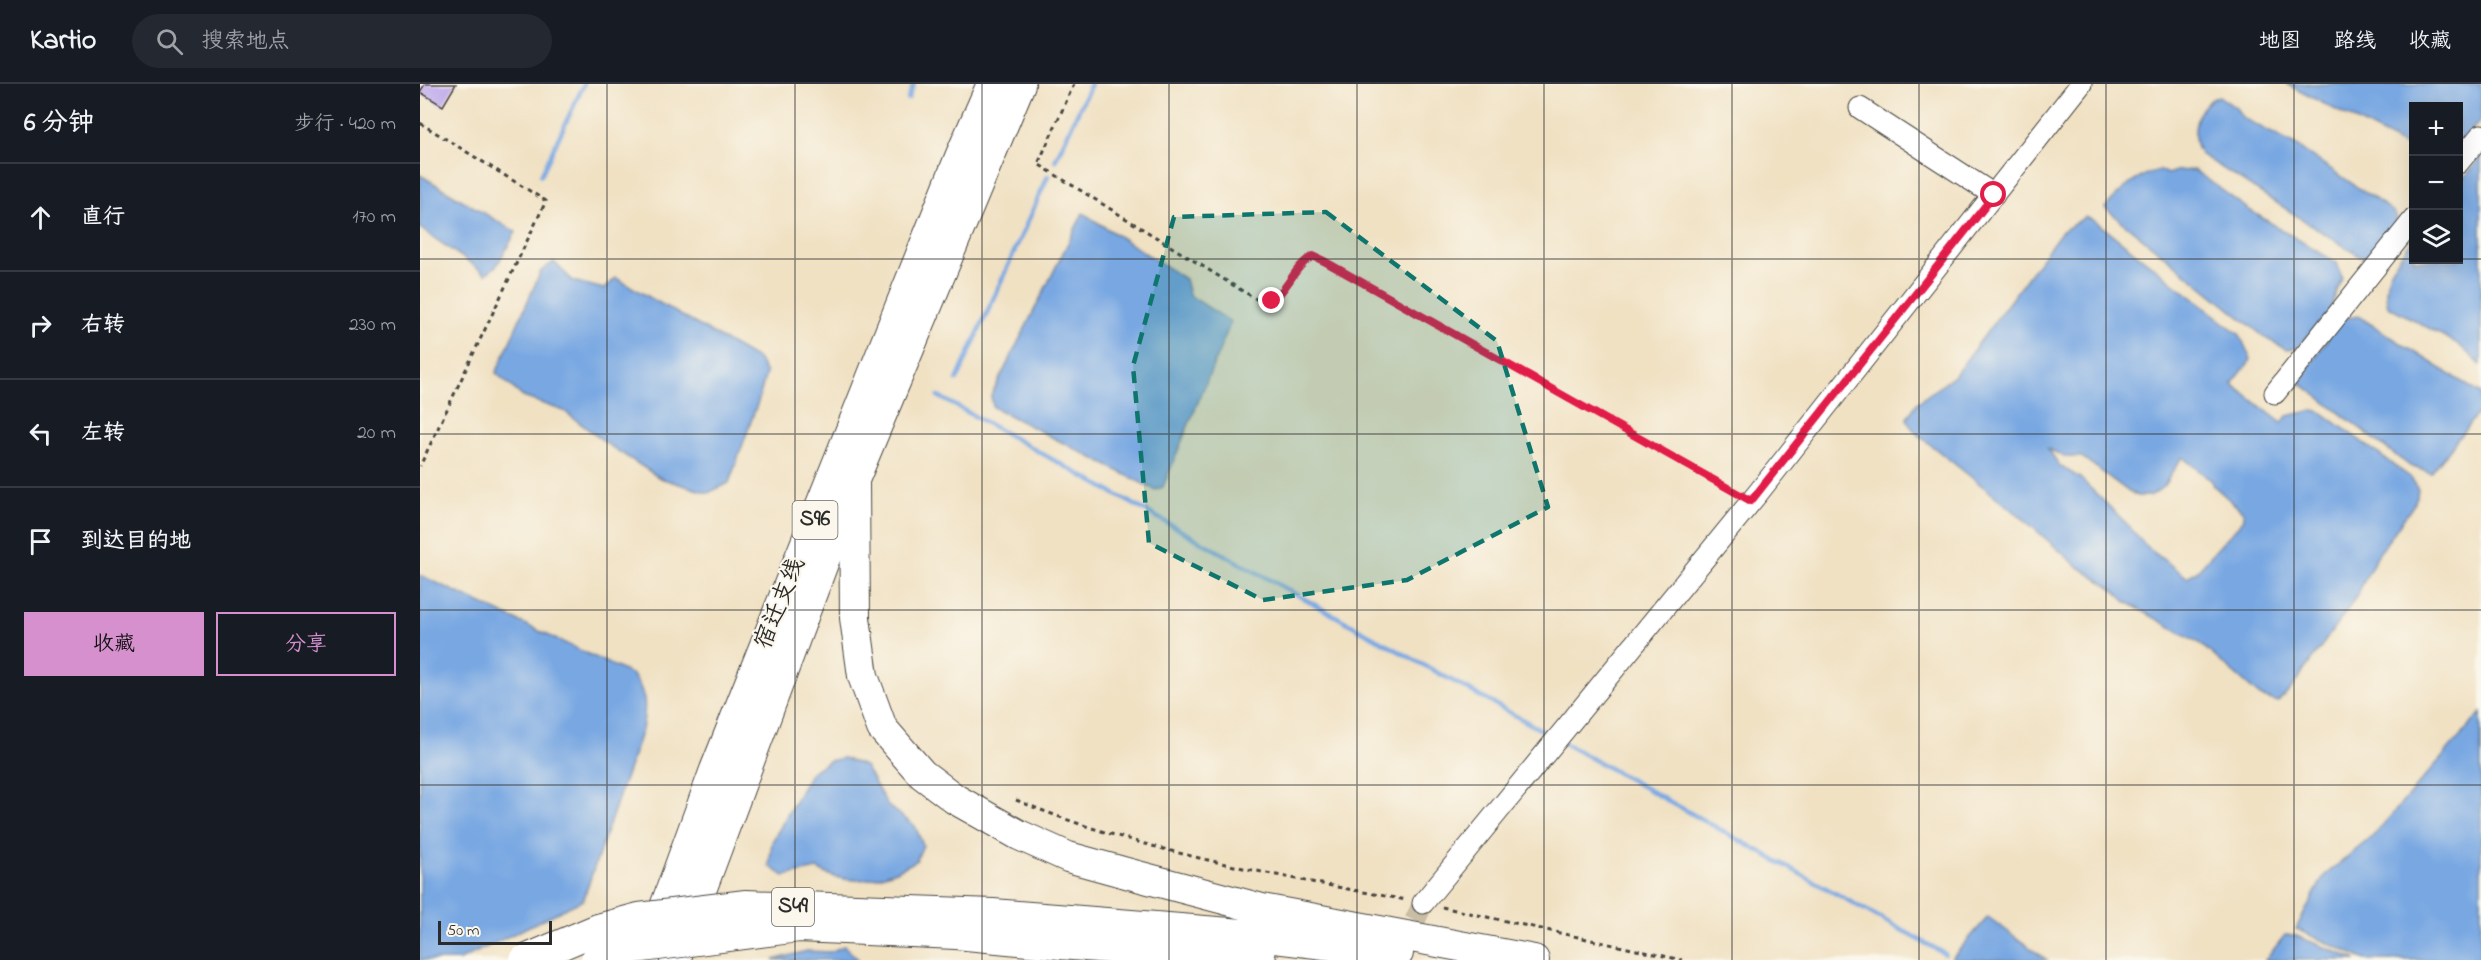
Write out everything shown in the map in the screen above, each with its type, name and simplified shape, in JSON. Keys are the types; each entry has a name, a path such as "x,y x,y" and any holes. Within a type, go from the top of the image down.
{"highway":[{"name":"宿迁支线","path":"645,960 715,770 956,168 992,84"},
{"name":"宿迁支线","path":"675,960 854,480 1020,84"},
{"path":"854,480 855,618 863,676 882,728 922,774 955,799 1019,835 1059,852 1130,874 1262,909 1534,960"},
{"name":"S49","path":"525,960 598,929 639,918 746,905 993,914 1065,932 1242,934 1445,960"},
{"path":"596,960 619,950 799,927 957,934 1065,932 1261,960"}],"street":[{"path":"1423,903 1751,501 2081,84"},
{"path":"1860,108 1994,195"},
{"path":"2463,157 2481,135"},
{"path":"2275,393 2409,225"}],"path":[{"path":"1074,84 1038,164 1241,290 1258,300 1272,301 1282,293 1301,262 1313,256 1751,501"},
{"path":"420,123 546,201 420,465"},
{"path":"1016,800 1070,822 1143,845 1263,873 1423,903 1682,960"}],"highlighted area":[{"path":"1326,212 1497,341 1548,507 1407,580 1263,600 1149,543 1133,366 1174,217"}],"water":[{"path":"2286,84 2481,84 2481,120 2463,140 2463,102 2409,102 2409,148"},
{"path":"2219,96 2236,108 2243,118 2295,145 2394,212 2397,218 2394,228 2372,255 2361,257 2200,154 2195,138 2197,120 2205,106"},
{"path":"2481,156 2481,365 2458,344 2388,306 2386,295 2388,278 2409,244 2409,264 2463,264 2463,180"},
{"path":"2160,170 2167,174 2194,170 2251,211 2337,263 2342,278 2329,312 2297,348 2286,349 2267,339 2105,208 2129,184 2144,175"},
{"path":"420,175 516,232 497,265 486,274 420,228"},
{"path":"1083,213 1185,279 1189,295 1231,322 1163,487 1155,490 993,407 991,396"},
{"path":"2085,217 2095,221 2240,335 2251,360 2232,384 2282,423 2287,416 2314,410 2321,412 2410,477 2418,488 2412,507 2377,556 2355,599 2291,689 2277,702 2260,696 2198,642 2126,602 2114,590 2077,566 2020,516 1917,434 1908,423 1907,418 1917,403 1955,375 2061,232","holes":["2048,449 2066,457 2082,457 2129,492 2138,496 2150,496 2163,487 2182,457 2212,481 2214,486 2243,512 2244,519 2196,572 2187,577 2148,548 2080,478 2060,466"]},
{"path":"554,262 573,281 604,289 616,278 759,360 766,373 729,483 708,493 660,478 610,446 564,411 523,397 496,373 541,271"},
{"path":"2358,316 2481,394 2481,409 2431,473 2410,466 2299,382 2343,319"},
{"path":"420,575 633,675 641,689 644,701 642,730 583,900 460,960 420,960"},
{"path":"2481,713 2481,960 2366,960 2296,929 2324,876 2373,836"},
{"path":"843,758 865,766 888,806 915,826 923,845 916,861 892,873 867,879 842,879 817,869 784,876 769,866 772,842 811,772 829,761"},
{"path":"1988,917 2047,960 1956,960 1952,958"},
{"path":"2285,935 2294,935 2357,960 2265,960"},
{"path":"844,946 859,960 773,960 807,951 830,952"}],"building":[{"path":"425,84 456,84 443,106 420,92"}],"waterway":[{"path":"541,175 584,84"},
{"path":"908,99 914,84"},
{"path":"1055,161 1091,84"},
{"path":"957,380 1048,176"},
{"path":"938,396 1552,736"},
{"path":"1562,742 1945,954"}],"tunnel":[{"path":"1402,949 1423,903"}],"route":[{"path":"1272,301 1282,293 1301,262 1313,256 1751,501 1994,195"}]}
